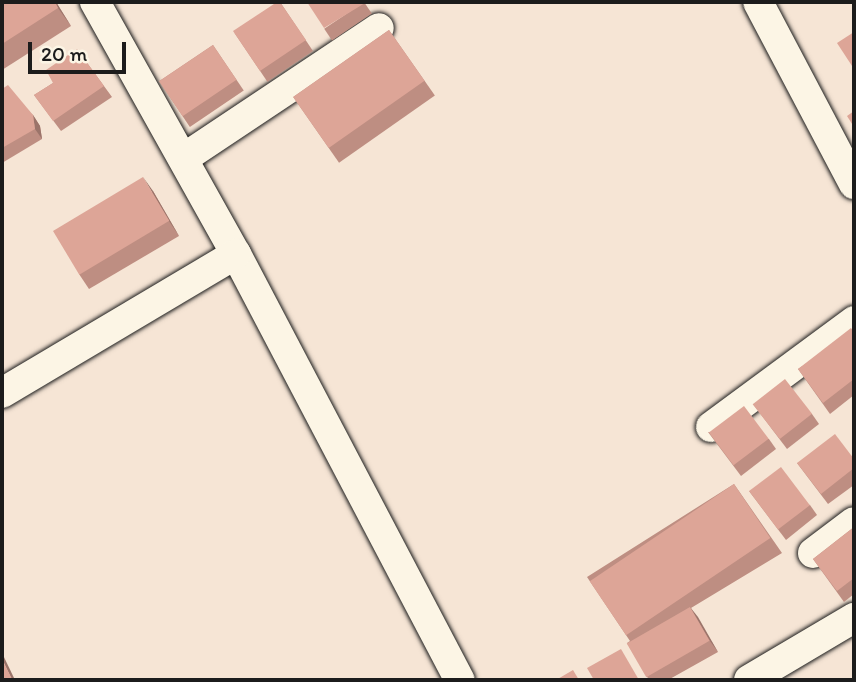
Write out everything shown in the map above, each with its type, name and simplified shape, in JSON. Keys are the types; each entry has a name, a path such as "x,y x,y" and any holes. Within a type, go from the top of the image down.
{"street":[{"path":"95,2 236,254 460,680"},
{"path":"758,2 854,184"},
{"path":"184,158 379,28"},
{"path":"2,393 236,254"},
{"path":"711,427 854,321"},
{"path":"813,553 854,522"},
{"path":"749,680 854,618"}],"building":[{"path":"2,2 55,2 58,8 2,44"},
{"path":"280,2 306,40 260,71 233,31"},
{"path":"307,2 364,2 365,3 324,28"},
{"path":"389,30 425,81 329,148 293,97"},
{"path":"854,32 854,69 837,43"},
{"path":"213,45 236,80 183,116 159,81"},
{"path":"77,49 104,86 53,121 34,95 53,83 46,70"},
{"path":"8,85 33,115 35,129 2,148 2,89"},
{"path":"854,111 854,127 847,116"},
{"path":"143,177 169,221 79,275 53,231"},
{"path":"851,328 854,332 854,379 823,403 798,369"},
{"path":"785,379 812,414 780,439 753,404"},
{"path":"744,406 769,439 734,465 709,432"},
{"path":"835,434 854,459 854,468 821,494 797,463"},
{"path":"781,467 810,505 778,529 749,491"},
{"path":"734,484 770,538 626,635 590,581"},
{"path":"854,527 854,578 837,591 813,559"},
{"path":"690,607 710,641 646,677 627,644"},
{"path":"621,649 639,680 594,680 587,668"},
{"path":"2,659 12,679 10,680 2,680"},
{"path":"573,670 579,680 556,680"}]}
